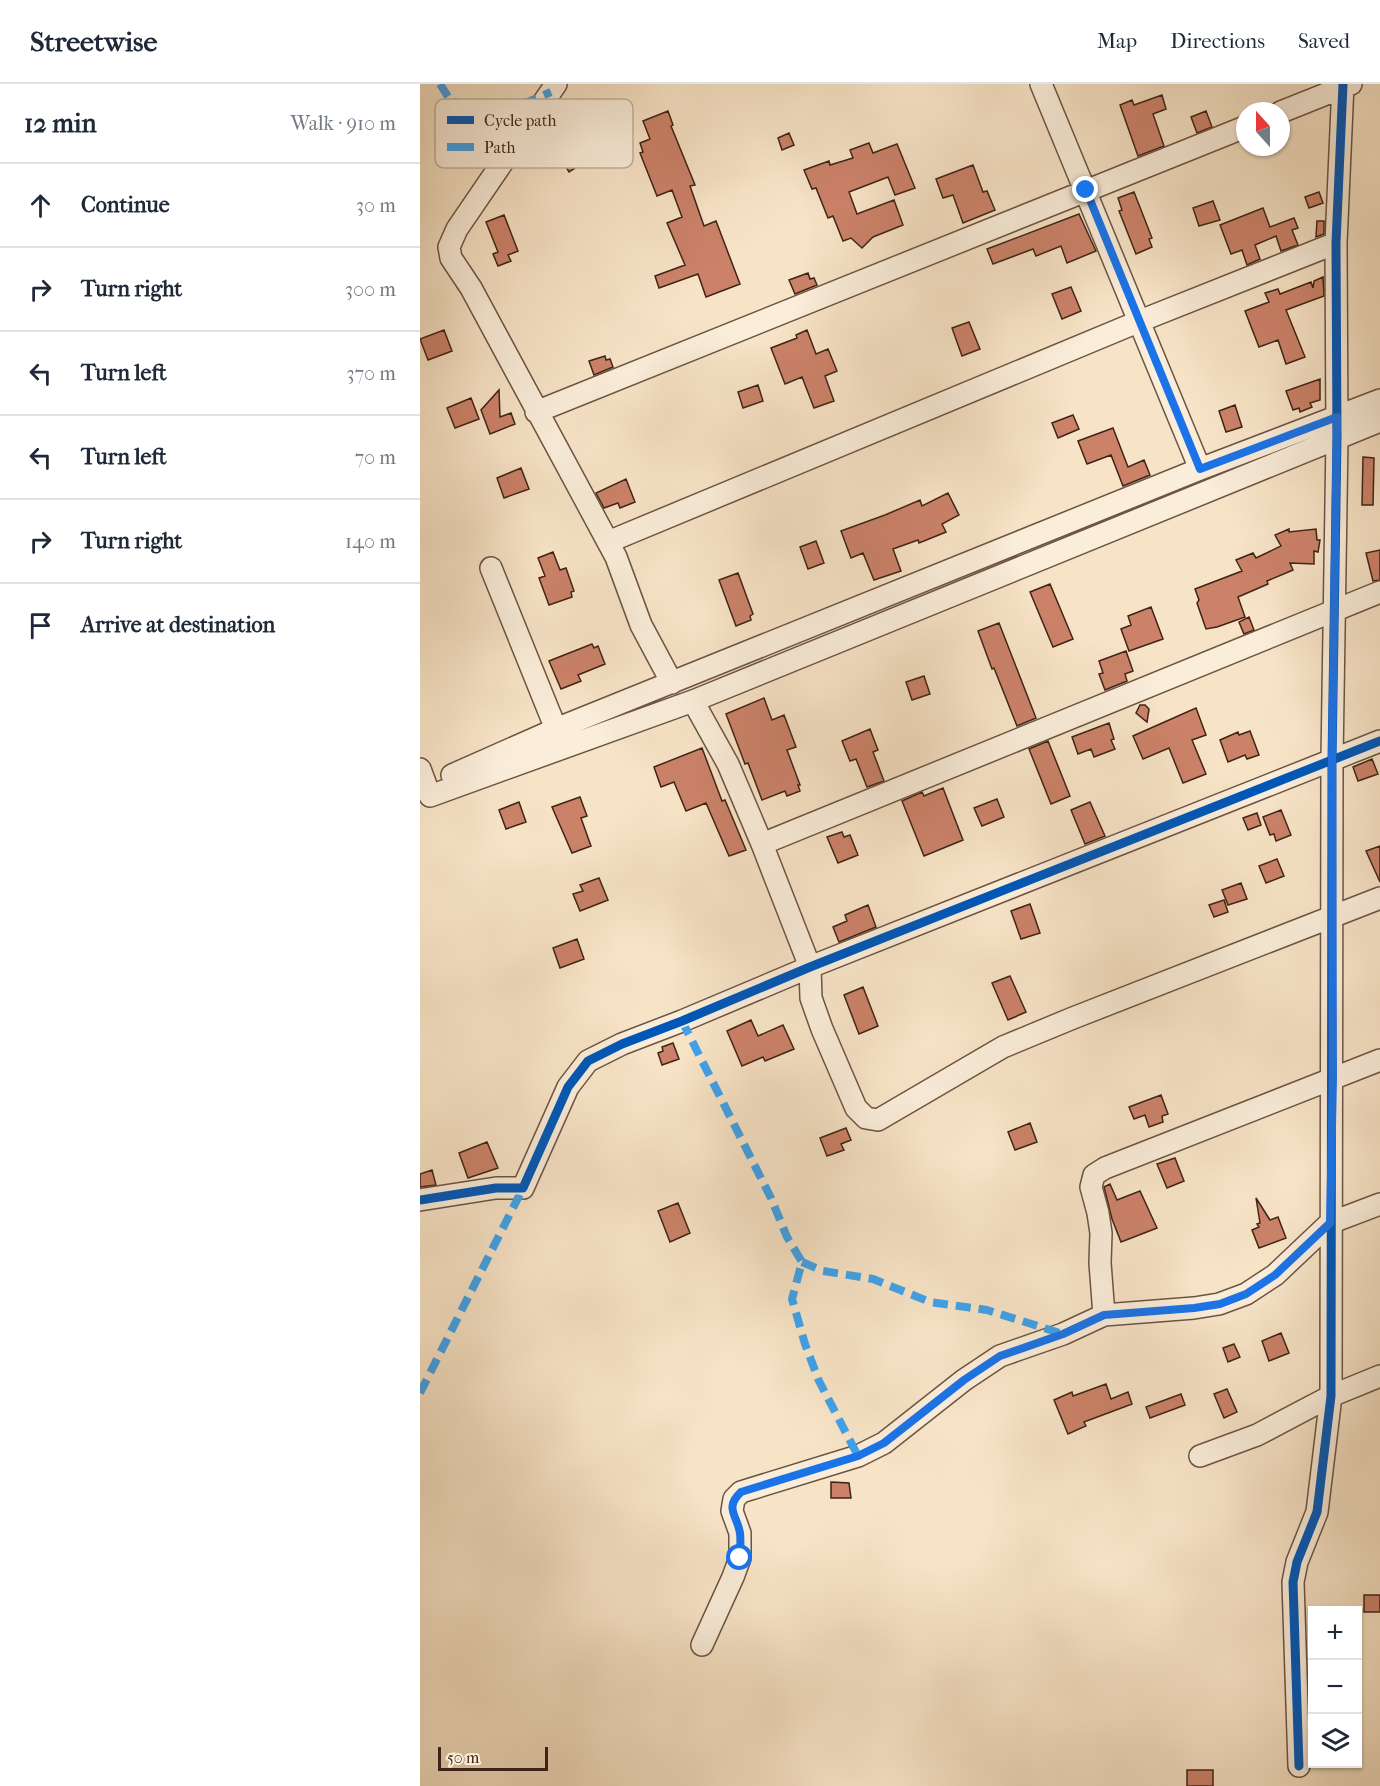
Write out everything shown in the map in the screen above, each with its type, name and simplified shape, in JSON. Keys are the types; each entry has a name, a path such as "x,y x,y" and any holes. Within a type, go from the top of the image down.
{"street":[{"path":"554,88 571,84"},
{"path":"1041,84 1200,469"},
{"path":"1290,108 1346,85 1336,243 1331,1396 1317,1512 1297,1562 1293,1582 1299,1766"},
{"path":"536,412 1236,130"},
{"path":"499,168 457,229 449,247 451,258 471,288 616,557 641,625 672,683"},
{"path":"608,542 1140,321 1336,243"},
{"path":"425,798 693,701 1337,427 1380,400"},
{"path":"425,798 449,776 556,729 1200,469 1337,427 1380,421"},
{"path":"491,568 556,729"},
{"path":"762,843 1380,592"},
{"path":"693,701 728,764 762,843 810,967 811,998 856,1108 866,1118 878,1120 1003,1047 1083,1013 1380,898"},
{"path":"420,1200 496,1188 523,1188 568,1087 588,1061 622,1044 1380,741"},
{"path":"420,769 425,798"},
{"path":"1104,1315 1100,1263 1101,1233 1091,1187 1094,1175 1105,1168 1380,1060"},
{"path":"702,1646 740,1558 740,1533 732,1511 734,1499 741,1492 858,1456 884,1443 964,1380 1000,1356 1063,1334 1104,1315 1194,1308 1220,1304 1246,1294 1275,1275 1330,1223 1380,1204"},
{"path":"1200,1456 1257,1435 1331,1396 1380,1376"}],"building":[{"path":"1162,95 1166,109 1153,114 1164,146 1138,156 1120,105 1132,100 1134,105"},
{"path":"668,111 673,125 671,126 695,185 690,186 704,226 716,221 740,284 706,297 698,274 659,288 655,276 685,265 667,223 682,217 672,190 657,196 640,153 643,152 640,143 650,139 643,121"},
{"path":"1206,111 1212,127 1197,133 1191,117"},
{"path":"789,133 794,145 782,150 778,138"},
{"path":"869,143 873,153 897,144 915,188 895,195 888,177 849,192 857,214 894,200 903,225 873,237 862,248 851,238 843,241 833,216 828,218 816,188 812,189 804,170 829,161 830,165 853,158 850,150"},
{"path":"973,165 983,192 987,191 995,210 963,223 953,195 943,198 936,179"},
{"path":"1134,192 1152,238 1149,239 1152,247 1136,254 1119,211 1122,210 1118,198"},
{"path":"1319,192 1323,203 1309,208 1305,197"},
{"path":"1213,201 1220,220 1199,226 1193,208"},
{"path":"1263,208 1270,227 1294,218 1298,228 1292,230 1298,245 1281,251 1276,236 1255,245 1260,259 1247,265 1242,250 1231,254 1220,225"},
{"path":"1079,214 1096,251 1067,263 1061,246 1036,256 1033,249 993,264 987,249"},
{"path":"504,215 518,251 508,255 511,261 498,266 493,254 498,252 486,222"},
{"path":"1317,221 1324,221 1324,234 1316,237"},
{"path":"808,273 810,279 814,278 817,285 795,294 789,280"},
{"path":"1323,277 1324,296 1286,310 1305,357 1286,364 1278,340 1259,347 1245,311 1269,302 1265,293 1278,289 1280,294 1311,282 1313,288 1314,281"},
{"path":"1071,287 1081,311 1062,319 1052,294"},
{"path":"969,322 980,349 962,356 952,328"},
{"path":"444,330 452,351 428,360 420,339"},
{"path":"807,330 816,354 828,349 837,371 825,376 834,401 814,408 802,377 785,384 771,348 797,338 796,335"},
{"path":"605,356 606,360 610,359 613,367 594,375 589,361"},
{"path":"1320,379 1320,400 1310,403 1312,407 1300,412 1299,408 1293,410 1286,391"},
{"path":"758,385 763,401 743,408 738,392"},
{"path":"499,390 500,417 511,413 515,424 490,434 481,410"},
{"path":"471,398 479,419 455,428 447,408"},
{"path":"1235,405 1242,427 1226,432 1219,411"},
{"path":"1073,415 1079,429 1058,438 1052,423"},
{"path":"1113,428 1128,467 1144,460 1150,475 1123,486 1111,455 1087,464 1078,441"},
{"path":"1363,457 1374,458 1373,505 1362,505"},
{"path":"521,468 529,489 504,498 497,478"},
{"path":"626,479 635,502 620,508 618,503 604,508 596,493"},
{"path":"948,493 959,515 942,524 946,532 919,543 918,540 893,549 901,571 874,580 863,553 851,558 841,531 920,500 922,506"},
{"path":"1289,529 1289,532 1316,529 1317,540 1320,540 1318,552 1314,551 1314,564 1290,563 1293,570 1238,597 1245,617 1206,629 1195,589 1242,571 1236,560 1253,553 1256,558 1281,546 1275,535"},
{"path":"816,541 824,563 808,569 800,547"},
{"path":"1380,550 1380,580 1373,581 1366,553"},
{"path":"553,552 560,570 566,568 574,591 571,592 572,597 549,605 539,578 545,576 538,558"},
{"path":"738,573 753,614 750,616 751,620 736,626 719,580"},
{"path":"1050,584 1073,639 1053,647 1030,592"},
{"path":"1151,607 1163,639 1129,651 1121,629 1131,625 1128,616"},
{"path":"1249,617 1254,630 1244,634 1239,622"},
{"path":"999,623 1036,718 1017,726 978,631"},
{"path":"592,644 594,648 598,646 605,664 578,675 581,681 561,689 549,661"},
{"path":"1126,651 1133,671 1125,674 1127,681 1105,690 1099,674 1103,673 1099,661"},
{"path":"924,676 930,694 912,700 906,682"},
{"path":"764,698 772,720 784,715 796,747 787,750 800,785 798,785 800,791 787,796 785,791 762,800 726,714"},
{"path":"1140,705 1145,705 1149,709 1147,722 1136,713"},
{"path":"1196,708 1206,735 1192,740 1206,774 1183,783 1169,748 1143,759 1133,736"},
{"path":"1109,723 1114,739 1111,740 1115,749 1094,757 1091,749 1078,754 1072,737"},
{"path":"870,729 878,750 873,752 884,781 867,787 856,759 850,761 842,741"},
{"path":"1250,731 1259,755 1247,759 1245,755 1228,762 1220,740 1238,732 1239,735"},
{"path":"1048,741 1070,796 1051,804 1029,749"},
{"path":"702,748 722,801 725,800 746,850 729,856 706,803 686,811 674,782 661,787 654,767"},
{"path":"1372,759 1378,774 1358,781 1353,767"},
{"path":"943,788 963,840 924,856 902,801 922,792 924,796"},
{"path":"580,797 587,816 581,818 591,846 572,853 552,807"},
{"path":"997,799 1004,817 982,826 974,808"},
{"path":"519,802 526,822 506,829 499,810"},
{"path":"1090,802 1105,836 1085,844 1071,810"},
{"path":"1281,810 1291,835 1276,841 1274,834 1270,835 1263,817"},
{"path":"1257,813 1261,825 1248,830 1243,818"},
{"path":"842,832 844,837 850,835 858,855 838,863 827,837"},
{"path":"1380,846 1380,882 1366,851"},
{"path":"1277,859 1284,876 1266,883 1259,866"},
{"path":"599,878 608,900 580,911 573,894 583,891 580,885"},
{"path":"1241,883 1247,899 1228,905 1222,890"},
{"path":"1224,900 1228,912 1214,917 1209,905"},
{"path":"1030,904 1040,933 1021,939 1011,911"},
{"path":"868,905 876,927 839,942 833,927 847,921 845,915"},
{"path":"577,939 584,959 560,968 553,948"},
{"path":"1010,976 1026,1012 1008,1020 992,983"},
{"path":"863,987 878,1026 859,1034 844,995"},
{"path":"751,1020 758,1036 783,1025 794,1049 765,1061 763,1057 742,1066 727,1031"},
{"path":"673,1043 679,1059 662,1065 658,1053 663,1051 662,1047"},
{"path":"1161,1095 1168,1114 1162,1116 1163,1122 1149,1127 1145,1115 1134,1119 1129,1107"},
{"path":"1030,1123 1037,1142 1015,1150 1008,1132"},
{"path":"846,1128 851,1140 841,1144 844,1150 827,1156 820,1138"},
{"path":"487,1142 498,1168 468,1178 459,1153"},
{"path":"1175,1158 1184,1181 1167,1188 1157,1164"},
{"path":"432,1170 436,1185 420,1187 420,1174"},
{"path":"1110,1184 1117,1200 1140,1191 1157,1228 1121,1242 1112,1219 1104,1187"},
{"path":"1256,1198 1270,1220 1278,1217 1286,1238 1259,1248 1252,1230 1259,1227 1257,1224 1260,1223"},
{"path":"678,1203 690,1233 670,1242 658,1211"},
{"path":"1281,1333 1289,1353 1269,1361 1262,1341"},
{"path":"1234,1344 1240,1357 1228,1362 1223,1348"},
{"path":"1106,1384 1111,1399 1128,1392 1132,1404 1084,1422 1086,1426 1068,1434 1054,1400 1072,1392 1073,1396"},
{"path":"1227,1389 1237,1412 1224,1418 1214,1394"},
{"path":"1181,1394 1185,1405 1150,1418 1146,1407"},
{"path":"831,1482 849,1483 851,1498 831,1498"},
{"path":"1364,1595 1380,1595 1380,1612 1364,1612"},
{"path":"1187,1770 1213,1770 1213,1786 1187,1786"}],"marked path":[{"path":"440,84 449,99"},
{"path":"535,99 551,92"},
{"path":"682,1021 771,1198 787,1237 802,1262 792,1299 819,1381 858,1456"},
{"path":"420,1393 523,1188"},
{"path":"802,1262 823,1271 873,1279 930,1302 987,1310 1063,1334"}],"cycle path":[{"path":"1299,1766 1293,1582 1297,1562 1317,1512 1331,1396 1332,760 1337,438 1336,243 1343,84"},
{"path":"420,1200 496,1188 523,1188 568,1087 588,1061 622,1044 1380,741"}],"route":[{"path":"740,1558 740,1533 732,1511 734,1499 741,1492 858,1456 884,1443 982,1366 1000,1356 1063,1334 1104,1315 1194,1308 1220,1304 1246,1294 1275,1275 1330,1223 1333,1078 1332,760 1337,417 1200,469 1086,190"}]}
